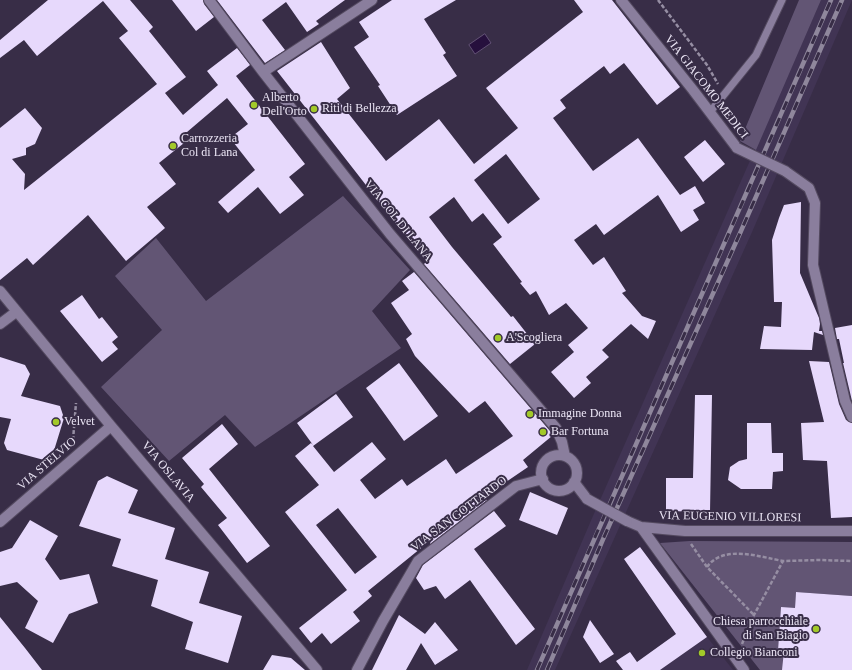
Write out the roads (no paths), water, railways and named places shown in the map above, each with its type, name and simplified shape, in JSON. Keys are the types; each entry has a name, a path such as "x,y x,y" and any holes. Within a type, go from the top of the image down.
{"street":[{"name":"VIA COL DI LANA","path":"209,0 263,72 390,234 556,428 562,442 565,456"},
{"path":"263,72 372,0"},
{"name":"VIA GIACOMO MEDICI","path":"621,0 737,148 785,171 809,188 815,203 813,265 845,401 852,417"},
{"name":"VIA OSLAVIA","path":"0,291 111,426 317,670"},
{"path":"0,324 16,312"},
{"name":"VIA STELVIO","path":"0,522 111,426"},
{"path":"556,456 565,456 574,464 577,471 574,482 567,489 561,491 549,488 541,473 545,462 556,456"},
{"name":"VIA SAN GOTTARDO","path":"357,670 383,621 418,561 516,486 543,479"},
{"name":"VIA EUGENIO VILLORESI","path":"574,482 587,499 641,527 685,531 852,530"},
{"path":"641,527 744,670"}],"lane":[{"path":"710,112 756,55 782,0"}],"railway":[{"path":"537,670 831,0"},
{"path":"547,670 604,537 741,231 842,0"}],"place":[{"name":"Alberto Dell'Orto","path":"254,105"},
{"name":"Riti di Bellezza","path":"314,109"},
{"name":"Carrozzeria Col di Lana","path":"173,146"},
{"name":"A'Scogliera","path":"498,338"},
{"name":"Immagine Donna","path":"530,414"},
{"name":"Velvet","path":"56,422"},
{"name":"Bar Fortuna","path":"543,432"},
{"name":"Chiesa parrocchiale di San Biagio","path":"816,629"},
{"name":"Collegio Bianconi","path":"702,653"}]}
